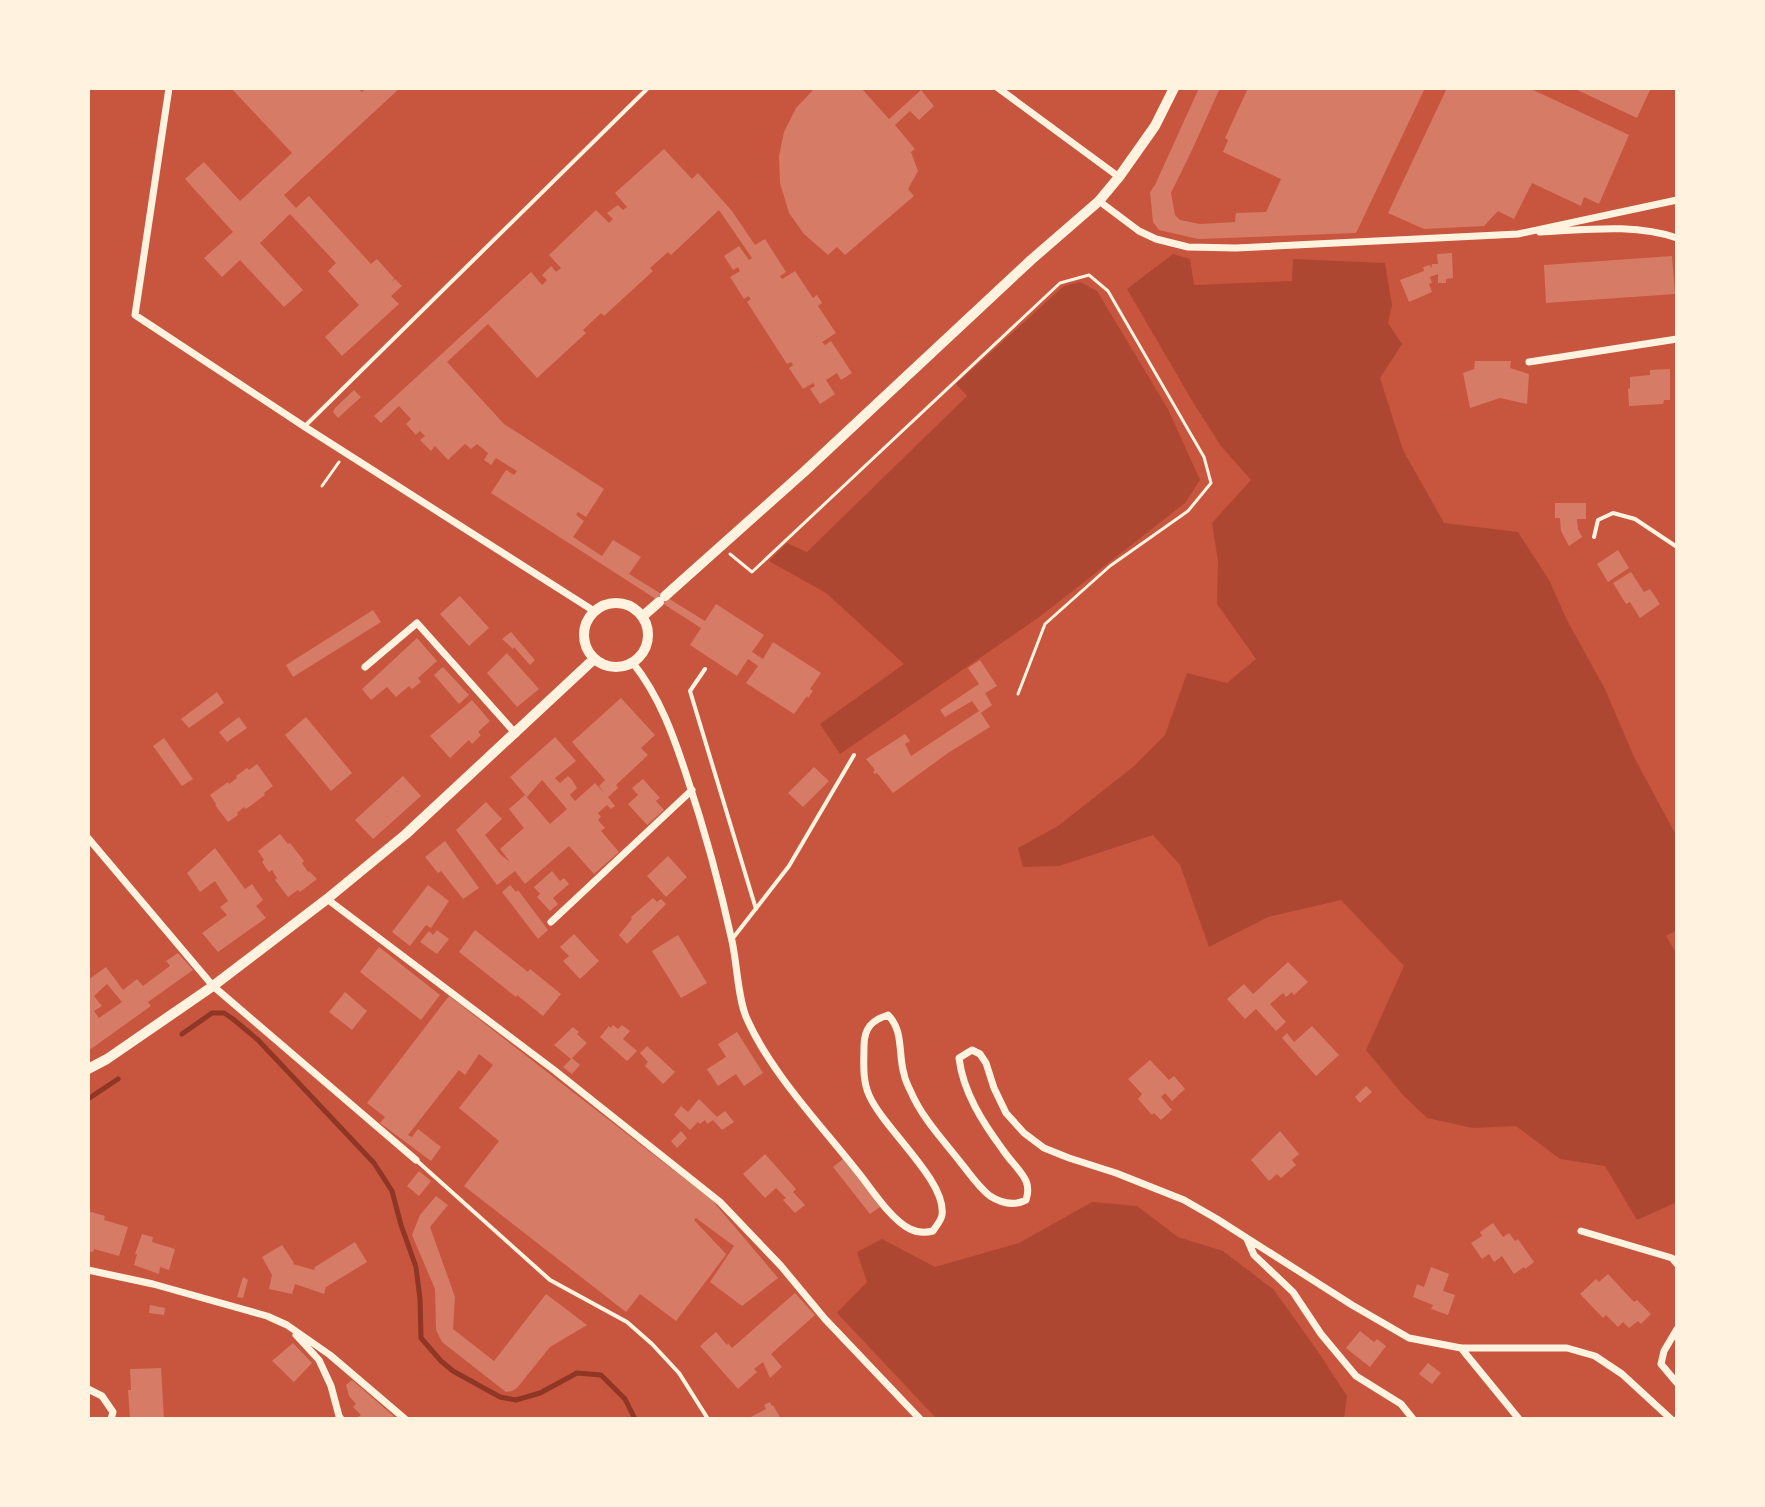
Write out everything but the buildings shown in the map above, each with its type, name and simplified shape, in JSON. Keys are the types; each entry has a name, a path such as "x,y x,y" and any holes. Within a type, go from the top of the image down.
{"main road":[{"path":"643,616 1099,201 1155,126 1174,88"},
{"path":"614,602 625,604 643,616 647,625 646,646 633,663 623,667 603,665 587,651 583,630 587,619 603,605 614,602"},
{"path":"88,1069 213,986 327,899 406,834 594,659"},
{"path":"88,1076 107,1059"}],"street":[{"path":"169,88 135,315 594,611"},
{"path":"998,88 1119,177"},
{"path":"1518,234 1677,200"},
{"path":"1099,201 1139,231 1188,247 1236,248 1612,229 1657,231 1677,238"},
{"path":"1529,362 1677,339"},
{"path":"365,667 417,623 516,734"},
{"path":"633,663 646,678 671,728 692,790 732,939 745,1016 778,1071 899,1222 909,1229 925,1233 933,1231 942,1214 938,1193 884,1119 866,1086 864,1035 870,1024 888,1015 899,1032 903,1073 913,1097 927,1120 988,1195 1018,1204 1026,1200 1027,1182 996,1141 972,1101 959,1058 972,1050 980,1054 986,1063 1006,1113 1024,1133 1044,1148 1184,1200 1409,1338 1461,1348 1567,1348 1595,1356 1622,1374 1671,1419"},
{"path":"551,922 692,790"},
{"path":"88,838 213,986 416,1160"},
{"path":"327,899 554,1070 720,1202 920,1419"},
{"path":"1581,1231 1672,1258 1677,1264"},
{"path":"1246,1237 1254,1255 1293,1292 1321,1334 1356,1376 1401,1404 1413,1419"},
{"path":"88,1270 153,1284 267,1316 287,1325 330,1355 405,1419"},
{"path":"287,1325 319,1360 341,1419"},
{"path":"1677,1329 1664,1351 1661,1364 1677,1383"},
{"path":"1461,1348 1519,1419"},
{"path":"88,1389 102,1396 113,1412 111,1419"}],"lane":[{"path":"305,427 648,88"},
{"path":"1594,537 1598,520 1613,513 1635,519 1677,547"},
{"path":"705,669 690,691 756,909"},
{"path":"732,939 789,866 854,755"},
{"path":"416,1160 550,1280 627,1322 652,1344 679,1373 708,1419"}],"path":[{"path":"721,546 752,572 1060,283 1089,275 1108,291 1204,457 1211,483 1188,511 1110,566 1045,624 1018,694"},
{"path":"322,486 346,452"}],"shaded area":[{"path":"1173,254 1190,259 1194,285 1292,281 1293,259 1385,263 1392,305 1388,323 1402,344 1380,378 1403,450 1444,523 1518,532 1549,580 1605,689 1634,757 1677,837 1677,930 1666,936 1677,955 1677,1202 1637,1220 1605,1166 1560,1159 1516,1126 1473,1128 1427,1118 1403,1095 1366,1050 1404,966 1341,900 1268,917 1209,947 1180,865 1153,835 1059,866 1023,867 1018,848 1058,826 1133,767 1165,735 1187,673 1227,683 1256,659 1217,604 1218,561 1212,523 1251,480 1221,446 1127,289"},
{"path":"1080,282 1097,291 1168,409 1200,480 1185,503 1038,618 840,754 820,724 904,664 826,593 769,561 787,543 807,552 967,396 956,384 1064,286"},
{"path":"1092,1202 1137,1206 1178,1237 1223,1251 1274,1290 1347,1396 1344,1419 937,1419 837,1313 867,1282 857,1252 882,1239 935,1267 1019,1243"}],"waterway":[{"path":"182,1034 212,1013 224,1013 233,1019 258,1040 374,1163 392,1191 416,1267 421,1338 441,1361 500,1397 516,1400 540,1393 577,1373 601,1375 625,1399 635,1419"},
{"path":"88,1099 118,1079"}]}
